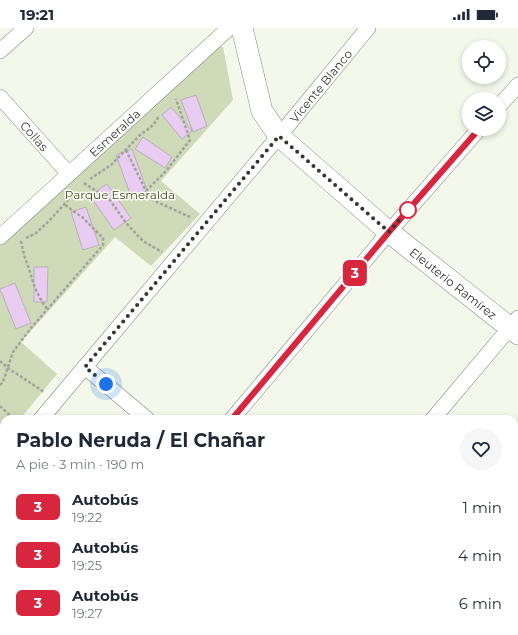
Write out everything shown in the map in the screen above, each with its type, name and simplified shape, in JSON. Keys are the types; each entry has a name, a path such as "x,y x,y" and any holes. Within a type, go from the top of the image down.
{"street":[{"path":"0,51 26,28"},
{"name":"Esmeralda","path":"0,237 229,28"},
{"name":"Eleuterio Ramírez","path":"242,28 262,111 279,136 389,232 516,327"},
{"name":"Vicente Blanco","path":"45,415 368,28"},
{"path":"506,98 518,85"},
{"name":"Collas","path":"0,98 69,174"},
{"path":"235,415 389,232 473,136"},
{"path":"438,415 516,327"},
{"path":"85,367 142,415"}],"path":[{"path":"146,191 166,171 190,140 176,99"},
{"path":"126,150 148,195 153,200 206,224"},
{"path":"84,183 110,200 126,223 143,241 176,259"},
{"path":"0,385 3,382 13,352 31,328 103,245 103,238 82,217 64,204"},
{"path":"21,240 24,255 35,288 47,309"},
{"path":"0,361 8,368 57,400"},
{"path":"0,406 10,415"}],"green space":[{"name":"Parque Esmeralda","path":"218,46 223,47 233,100 161,181 200,214 151,266 115,237 21,342 57,374 23,415 0,415 0,246"}],"building":[{"path":"196,95 207,126 193,132 181,100"},
{"path":"171,107 192,131 182,139 162,115"},
{"path":"143,137 172,157 165,168 135,149"},
{"path":"132,149 148,193 132,199 116,155"},
{"path":"107,184 131,218 114,230 90,196"},
{"path":"86,207 99,245 83,250 71,212"},
{"path":"34,267 48,267 47,302 34,302"},
{"path":"15,283 31,323 16,329 0,289"}],"bus line":[{"name":"3","path":"235,415 389,232 473,136"}],"route":[{"path":"106,384 85,367 279,136 389,232 409,209 408,210"}]}
